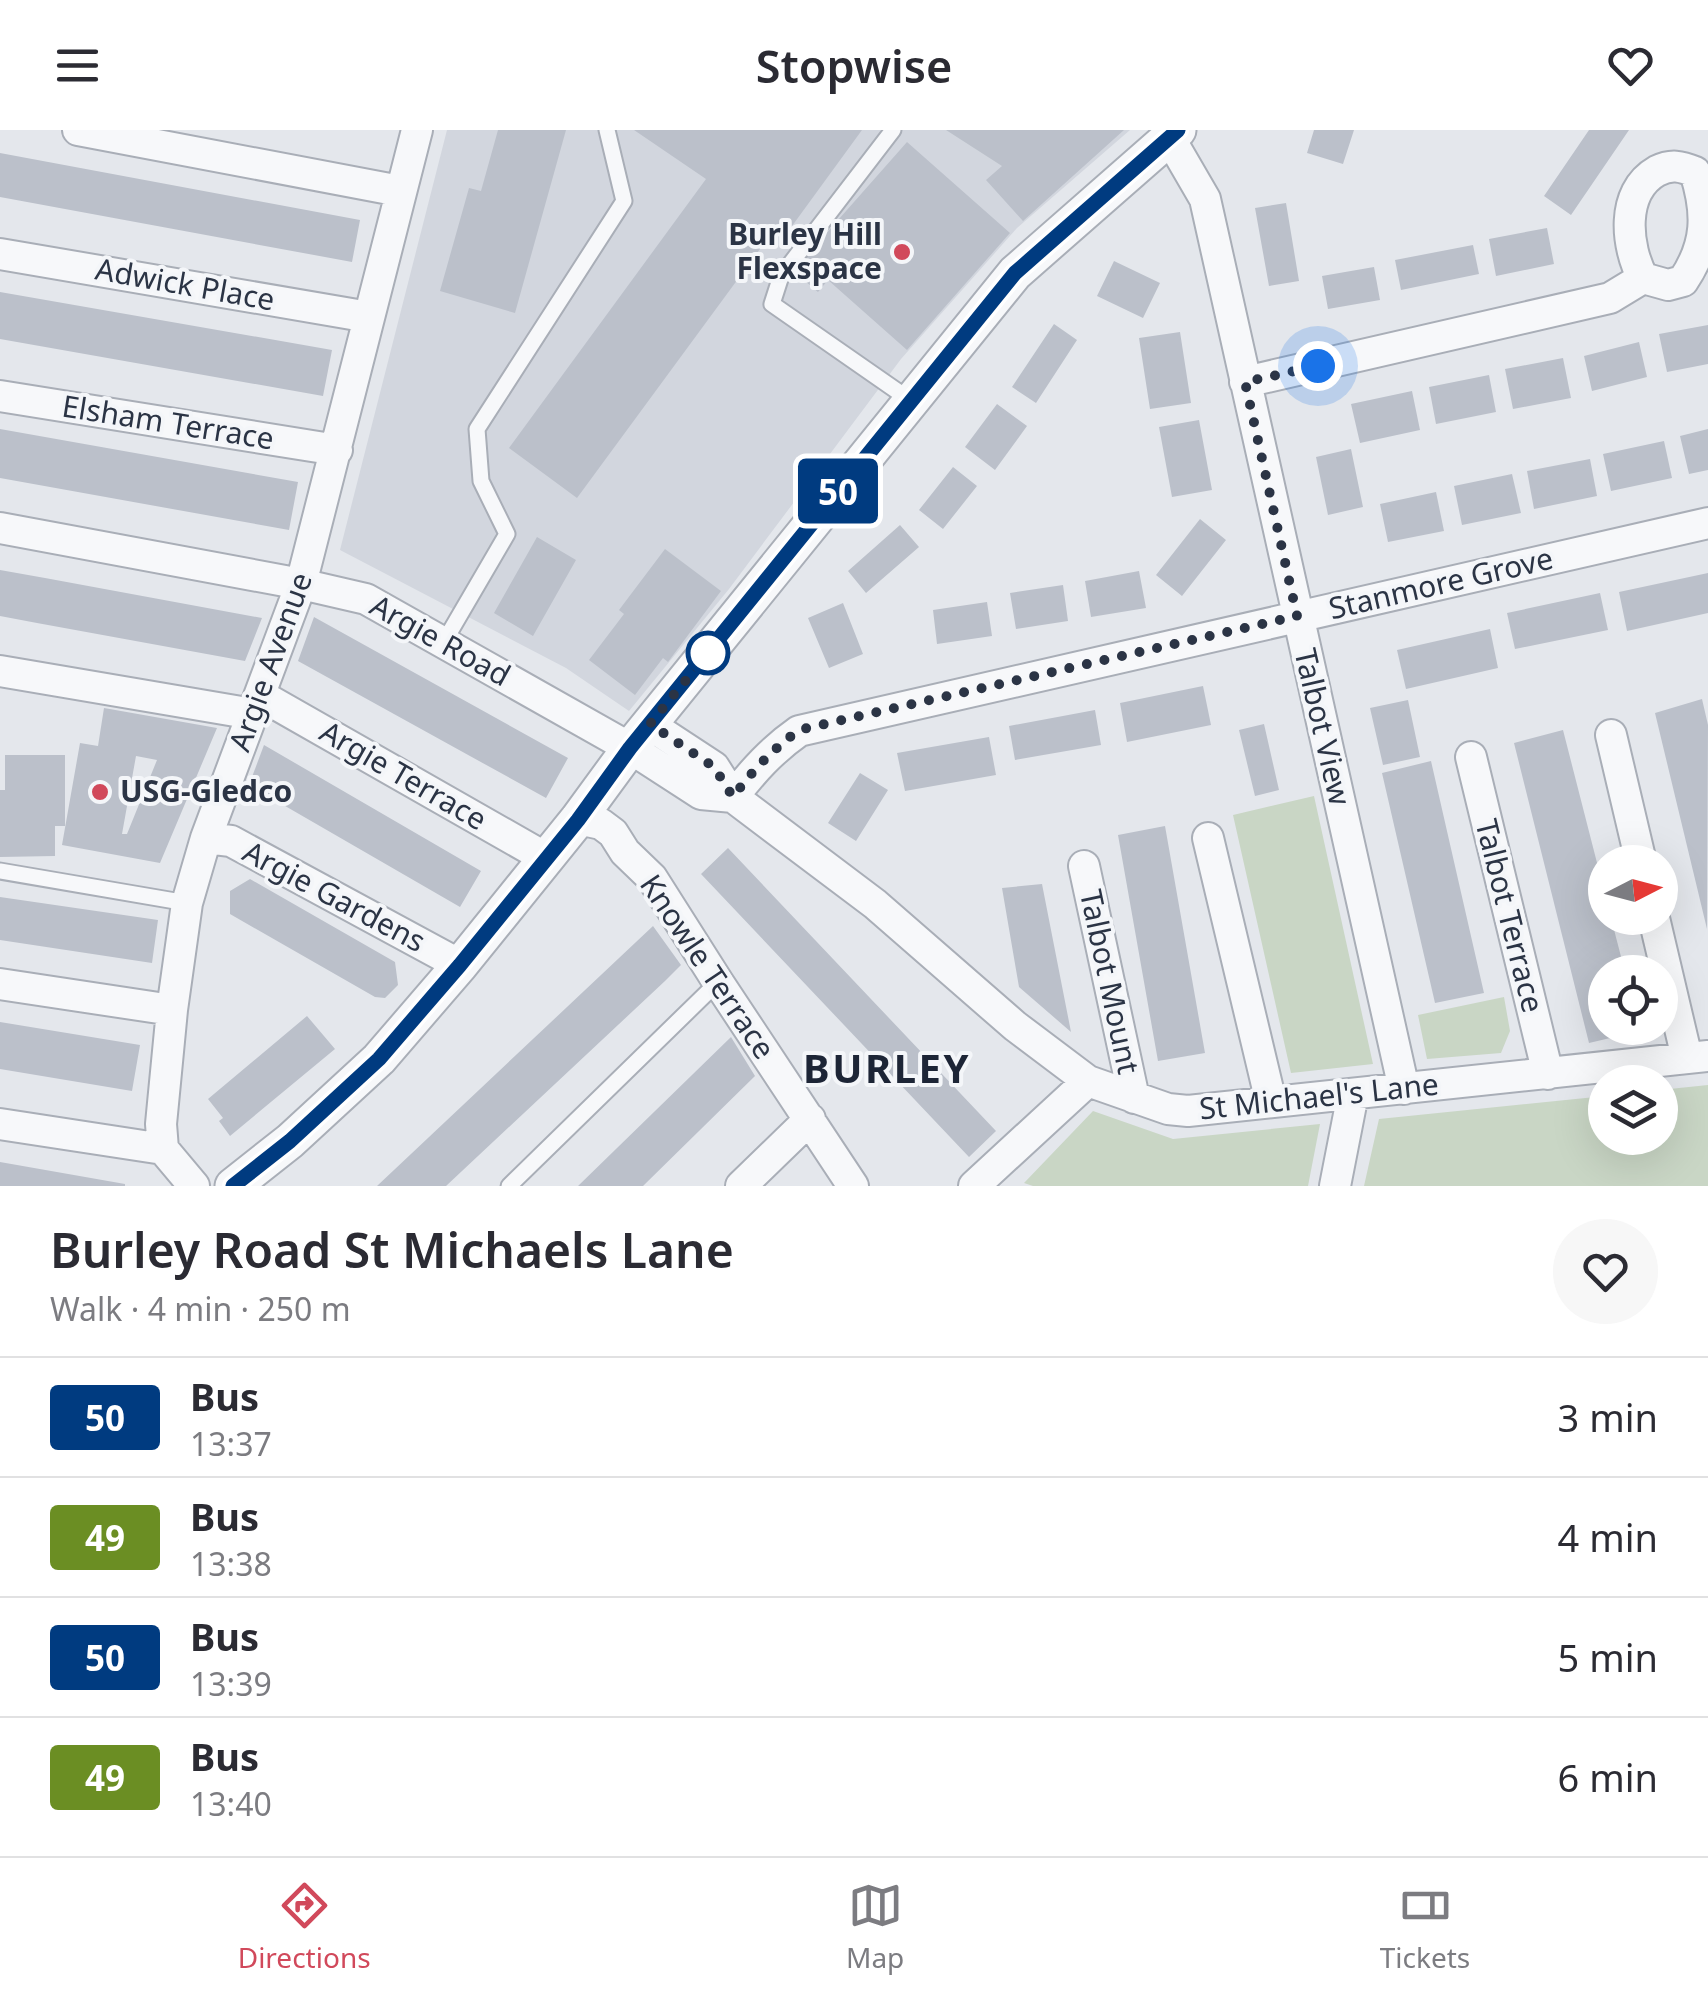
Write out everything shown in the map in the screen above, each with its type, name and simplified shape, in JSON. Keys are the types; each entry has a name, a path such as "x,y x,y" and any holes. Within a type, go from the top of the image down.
{"street":[{"path":"78,130 400,191"},
{"name":"Argie Avenue","path":"164,1148 161,1124 187,903 206,838 301,584 417,130"},
{"path":"232,1186 290,1141 379,1059 460,965 1015,273 1174,134"},
{"name":"Talbot View","path":"1174,134 1205,199 1404,1089"},
{"name":"Adwick Place","path":"0,254 369,317"},
{"path":"1245,382 1610,298 1643,278"},
{"name":"Elsham Terrace","path":"0,396 337,450"},
{"name":"Stanmore Grove","path":"733,797 757,765 799,730 1708,524"},
{"name":"Argie Road","path":"0,528 366,599 444,642 640,736"},
{"path":"0,672 257,704"},
{"name":"Argie Terrace","path":"257,704 546,858"},
{"path":"1610,735 1637,845"},
{"name":"St Michael's Lane","path":"640,736 700,794 733,797 875,904 1015,1026 1088,1081 1134,1098 1188,1111 1698,1057"},
{"name":"Talbot Terrace","path":"1471,757 1548,1074"},
{"name":"Knowle Terrace","path":"578,820 601,824 613,833 624,852 652,878 853,1186"},
{"name":"Argie Gardens","path":"206,838 230,841 460,965"},
{"path":"1208,838 1271,1102"},
{"name":"Talbot Mount","path":"1084,866 1134,1098"},
{"path":"1659,935 1698,1057"},
{"path":"0,984 172,1010"},
{"path":"977,1186 1088,1081"},
{"path":"1334,1186 1353,1094"},
{"path":"741,1186 810,1119"},
{"path":"0,1124 164,1148 194,1186"}],"lane":[{"path":"444,642 507,534 481,482 477,429 624,201 607,130"},
{"path":"893,130 780,276 772,304 910,400"},
{"path":"0,871 187,903"},
{"path":"510,1186 718,982"}],"shaded area":[{"path":"447,130 1130,130 1017,228 901,359 729,589 629,711 566,668 340,550"}],"green space":[{"path":"1314,796 1373,1064 1291,1073 1233,815"},
{"path":"1504,997 1510,1031 1501,1053 1427,1059 1418,1015"},
{"path":"1708,1085 1708,1186 1364,1186 1379,1119 1588,1098 1588,1155 1678,1155 1678,1088"},
{"path":"1093,1111 1173,1139 1320,1124 1308,1186 1024,1183"}],"building":[{"path":"498,130 566,130 515,313 440,291 469,188 481,191"},
{"path":"634,130 862,130 784,237 774,230 577,498 509,448 706,179"},
{"path":"946,130 1124,130 1023,221 986,180 1002,166"},
{"path":"1314,130 1354,130 1343,164 1307,153"},
{"path":"1589,130 1629,130 1571,215 1544,196"},
{"name":"Burley Hill Flexspace","path":"907,142 1010,233 907,350 828,280 818,292 793,271"},
{"path":"0,153 360,220 352,262 0,197"},
{"path":"1286,203 1299,281 1269,286 1255,208"},
{"path":"1547,228 1554,264 1496,276 1489,239"},
{"path":"1473,245 1479,274 1401,290 1395,260"},
{"path":"1114,261 1160,283 1143,318 1097,296"},
{"path":"1374,267 1380,300 1328,309 1322,276"},
{"path":"0,292 332,350 323,396 0,339"},
{"path":"1054,324 1077,340 1036,403 1012,387"},
{"path":"1708,325 1708,364 1667,372 1659,334"},
{"path":"1180,332 1191,403 1150,409 1139,338"},
{"path":"1639,342 1647,377 1592,391 1584,356"},
{"path":"1563,358 1571,398 1513,409 1505,369"},
{"path":"1489,375 1496,412 1436,424 1429,387"},
{"path":"1412,391 1420,430 1360,443 1351,404"},
{"path":"997,404 1027,426 995,470 965,447"},
{"path":"1199,420 1212,490 1172,497 1159,427"},
{"path":"0,429 298,482 289,530 0,478"},
{"path":"1708,429 1708,470 1689,474 1680,436"},
{"path":"1664,441 1672,478 1611,491 1603,454"},
{"path":"1351,449 1363,507 1328,515 1316,457"},
{"path":"1590,459 1597,496 1534,509 1527,471"},
{"path":"953,467 977,486 943,529 919,510"},
{"path":"1512,474 1521,513 1462,525 1454,486"},
{"path":"1436,492 1444,531 1388,542 1380,504"},
{"path":"1200,519 1226,540 1182,596 1156,575"},
{"path":"900,525 919,547 866,593 848,571"},
{"path":"537,537 576,560 533,636 494,613"},
{"path":"665,549 721,591 668,662 663,658 635,695 589,660 624,614 619,610"},
{"path":"0,570 262,618 245,661 37,623 0,616"},
{"path":"1139,571 1146,608 1091,617 1085,581"},
{"path":"1708,573 1708,613 1627,631 1619,592"},
{"path":"1063,585 1068,621 1016,629 1010,593"},
{"path":"1600,593 1608,630 1515,649 1507,613"},
{"path":"987,602 992,636 937,644 933,610"},
{"path":"843,603 863,654 829,668 808,618"},
{"path":"314,617 568,758 546,798 298,661"},
{"path":"1490,629 1498,668 1406,689 1397,650"},
{"path":"1203,686 1211,725 1127,742 1120,703"},
{"path":"1702,699 1708,725 1707,929 1655,713"},
{"path":"1408,700 1420,757 1383,765 1370,708"},
{"name":"USG-Gledco","path":"104,708 217,728 160,863 62,845 80,743 98,746","holes":["136,756 157,760 127,834 122,834"]},
{"path":"1095,710 1101,745 1015,760 1009,726"},
{"path":"1264,724 1279,790 1255,796 1239,730"},
{"path":"1563,730 1592,845 1588,845 1588,935 1615,935 1621,955 1588,955 1588,1039 1514,743"},
{"path":"989,737 996,775 905,791 897,753"},
{"path":"264,745 481,871 460,907 249,785"},
{"path":"5,755 65,755 65,826 55,826 55,856 0,857 0,790 5,790"},
{"path":"1431,761 1484,993 1435,1003 1382,773"},
{"path":"860,773 888,790 856,841 828,823"},
{"path":"1165,826 1205,1053 1158,1061 1118,835"},
{"path":"728,848 996,1131 969,1157 701,874"},
{"path":"250,879 395,962 398,985 385,998 375,997 230,914 230,891"},
{"path":"1042,884 1071,1032 1019,987 1002,888"},
{"path":"0,897 158,920 152,963 0,940"},
{"path":"653,926 681,965 665,981 446,1186 377,1186"},
{"path":"307,1016 335,1049 230,1136 219,1121 223,1118 208,1099"},
{"path":"0,1022 140,1045 132,1091 0,1069"},
{"path":"731,1037 755,1076 643,1186 578,1186"},
{"path":"0,1162 125,1184 125,1186 0,1186"}],"bus line":[{"name":"50","path":"233,1186 290,1141 379,1059 460,965 578,820 630,748 1015,273 1178,130"}],"place":[{"name":"Burley Hill Flexspace","path":"902,252"},
{"name":"USG-Gledco","path":"100,792"}],"district":[{"name":"BURLEY","path":"887,1069"}],"route":[{"path":"708,653 650,724 714,767 733,797 757,765 799,730 1297,616 1245,382 1318,366"}]}
